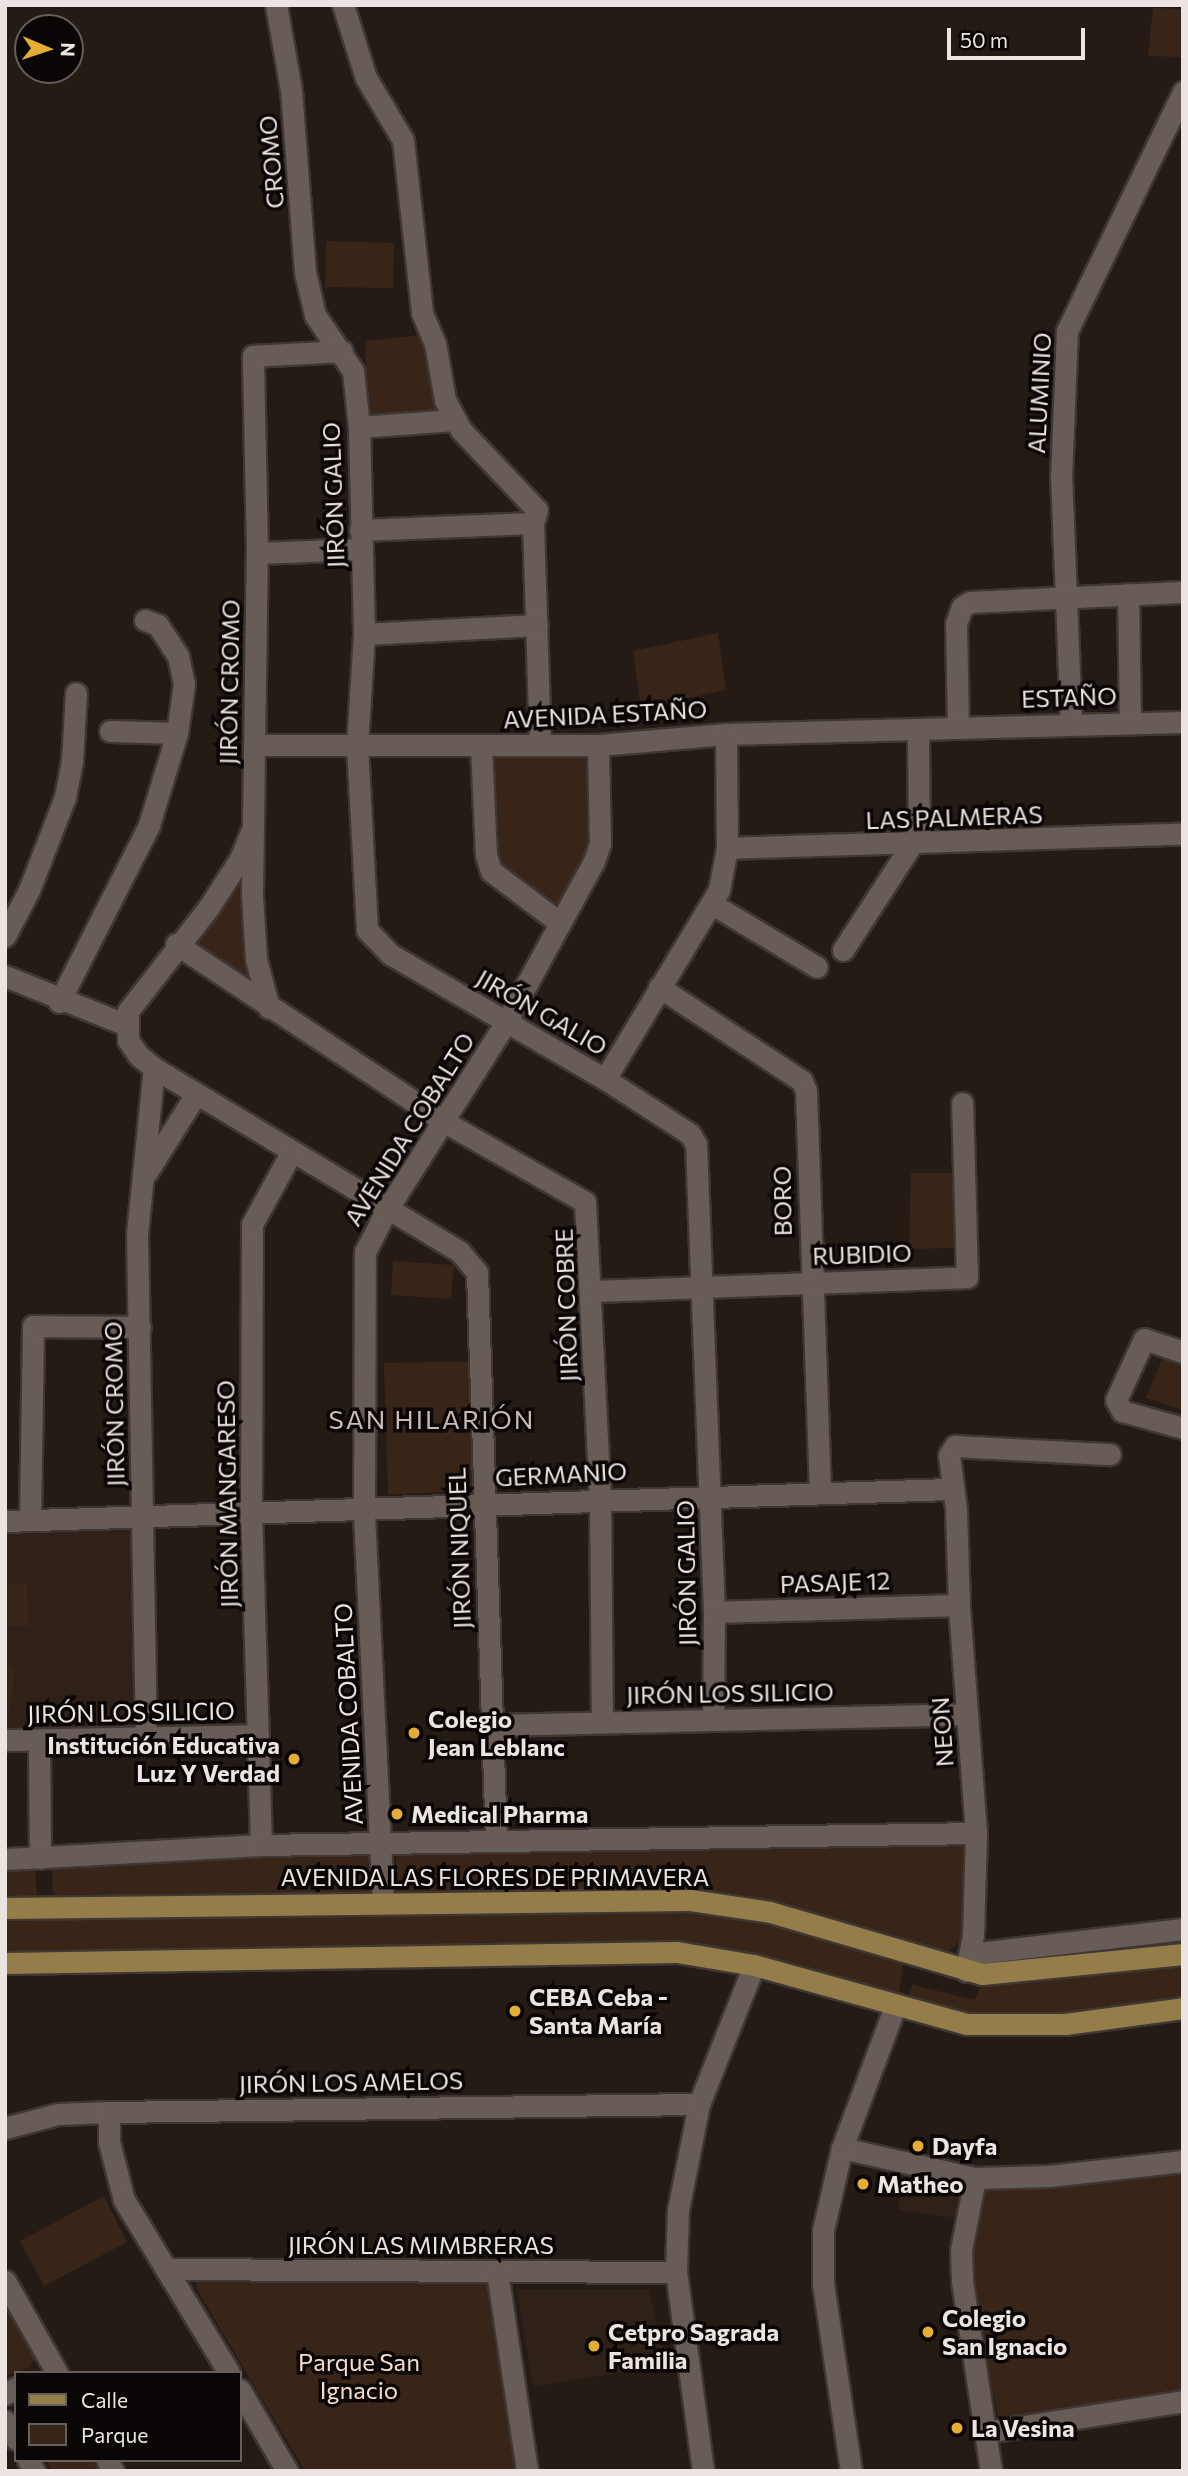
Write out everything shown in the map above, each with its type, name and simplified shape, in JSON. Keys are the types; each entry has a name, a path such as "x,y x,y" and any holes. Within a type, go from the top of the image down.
{"main road":[{"name":"AVENIDA LAS FLORES DE PRIMAVERA","path":"5,1908 713,1901 968,1963 1004,1975 1183,1954"},
{"path":"5,1962 677,1952 754,1965 895,2006 993,2026 1065,2024 1183,2008"}],"street":[{"name":"CROMO","path":"275,5 291,90 305,272 315,315"},
{"path":"343,5 366,78 403,140 422,313 454,420 537,510 533,523 540,745"},
{"name":"ALUMINIO","path":"1071,723 1061,479 1067,331 1183,92"},
{"name":"JIRÓN GALIO","path":"315,315 342,351 353,371 359,427 364,634 356,745 368,930 390,954 605,1079 690,1134 696,1144 704,1286 714,1612 713,1719"},
{"name":"JIRÓN CROMO","path":"269,1007 256,960 251,832 255,745 257,553 253,356 342,351"},
{"path":"359,427 454,420"},
{"path":"257,553 533,523"},
{"path":"958,729 956,624 962,607 970,602 1181,592"},
{"path":"1128,594 1130,721"},
{"path":"60,1002 144,836 177,733 184,684 178,656 158,625 145,620"},
{"path":"364,634 537,625"},
{"path":"5,936 29,890 65,797 72,762 76,693"},
{"name":"ESTAÑO","path":"958,729 1130,721 1183,722"},
{"name":"AVENIDA ESTAÑO","path":"255,745 598,745 726,734 958,729"},
{"path":"843,950 919,834 918,730"},
{"path":"110,732 177,733"},
{"path":"605,1079 712,904 727,848 726,734"},
{"name":"AVENIDA COBALTO","path":"383,1903 364,1508 365,1252 386,1210 506,1022 600,844 598,745"},
{"path":"481,746 486,855 491,871 560,923"},
{"path":"5,976 60,1002 126,1025 128,1011 228,878 251,832"},
{"name":"LAS PALMERAS","path":"727,848 912,846 1183,834"},
{"path":"712,904 817,967"},
{"name":"JIRÓN COBRE","path":"176,944 443,1121 585,1202 592,1291 600,1497 602,1722"},
{"name":"BORO","path":"659,987 802,1081 806,1091 810,1281 820,1491"},
{"name":"JIRÓN NIQUEL","path":"126,1025 138,1055 155,1068 291,1153 460,1252 472,1261 477,1272 481,1287 482,1505 494,1725 496,1841"},
{"name":"JIRÓN CROMO","path":"146,1740 137,1234 155,1068"},
{"path":"145,1175 196,1094"},
{"name":"RUBIDIO","path":"592,1291 967,1277 962,1103"},
{"name":"JIRÓN MANGARESO","path":"261,1845 251,1513 252,1224 291,1153"},
{"path":"30,1520 33,1326 140,1327"},
{"path":"1183,1352 1144,1339 1116,1401 1122,1411 1183,1428"},
{"name":"NEON","path":"968,1963 976,1833 949,1455 955,1446 1110,1454"},
{"name":"GERMANIO","path":"5,1521 482,1505 600,1497 952,1489"},
{"name":"PASAJE 12","path":"714,1612 958,1605"},
{"name":"JIRÓN LOS SILICIO","path":"494,1725 966,1714"},
{"name":"JIRÓN LOS SILICIO","path":"5,1740 39,1743 258,1735"},
{"path":"39,1743 40,1858"},
{"path":"5,1858 261,1845 976,1833"},
{"path":"968,1963 1183,1929"},
{"path":"703,2471 676,2272 685,2162 699,2104 754,1965"},
{"path":"851,2471 822,2259 830,2186 895,2006"},
{"name":"JIRÓN LOS AMELOS","path":"5,2128 47,2115 109,2112 699,2104"},
{"path":"109,2112 115,2177 166,2269 228,2371"},
{"path":"842,2148 975,2178 1049,2176 1183,2161"},
{"path":"975,2178 965,2221 961,2271 966,2328 991,2471"},
{"name":"JIRÓN LAS MIMBRERAS","path":"166,2269 676,2272"},
{"path":"497,2272 527,2471"},
{"path":"5,2281 52,2371"},
{"path":"242,2393 287,2471"},
{"path":"986,2432 1183,2402"}],"shaded area":[{"path":"139,1527 137,1724 131,1729 5,1730 5,1532"},
{"path":"903,2174 961,2184 956,2218 898,2210"},
{"name":"Cetpro Sagrada Familia","path":"517,2289 649,2289 666,2365 533,2387"}],"green space":[{"path":"1153,8 1183,9 1183,57 1148,56"},
{"path":"326,241 394,243 393,288 325,287"},
{"path":"424,335 440,416 367,422 365,341"},
{"path":"718,633 726,690 641,708 633,651"},
{"path":"591,755 592,845 558,914 496,866 490,756"},
{"path":"247,869 249,979 197,945"},
{"path":"911,1173 957,1173 957,1248 909,1249"},
{"path":"393,1261 454,1265 451,1299 391,1295"},
{"path":"1166,1350 1183,1356 1183,1410 1146,1398"},
{"path":"479,1361 485,1490 388,1495 384,1363"},
{"path":"5,1584 27,1584 28,1626 5,1626"},
{"path":"5,1667 15,1668 9,1715 5,1714"},
{"path":"971,1840 965,1938 944,1954 797,1909 724,1894 401,1895 395,1888 396,1858 402,1852"},
{"path":"367,1852 373,1855 372,1894 53,1899 52,1864"},
{"path":"35,1864 37,1899 5,1899 5,1866"},
{"path":"678,1907 736,1914 903,1964 898,2000 800,1968 700,1947 5,1957 5,1917"},
{"path":"1183,1963 1183,2001 1054,2019 986,2021 908,2001 912,1985 975,2000 981,1984 1031,1983"},
{"path":"1183,2169 1183,2394 999,2422 973,2294 972,2229 978,2192 985,2185"},
{"path":"104,2196 127,2242 44,2286 20,2241"},
{"name":"Parque San Ignacio","path":"196,2280 492,2280 522,2471 305,2471 197,2290"},
{"path":"5,2295 38,2352 30,2367 5,2374"},
{"path":"47,2462 102,2462 107,2471 52,2471"}],"place":[{"name":"Colegio Jean Leblanc","path":"414,1733"},
{"name":"Institución Educativa Luz Y Verdad","path":"294,1759"},
{"name":"Medical Pharma","path":"397,1814"},
{"name":"CEBA Ceba - Santa María","path":"515,2011"},
{"name":"Dayfa","path":"918,2146"},
{"name":"Matheo","path":"863,2184"},
{"name":"Colegio San Ignacio","path":"928,2332"},
{"name":"Cetpro Sagrada Familia","path":"594,2346"},
{"name":"La Vesina","path":"957,2428"}],"district":[{"name":"SAN HILARIÓN","path":"432,1419"}]}
